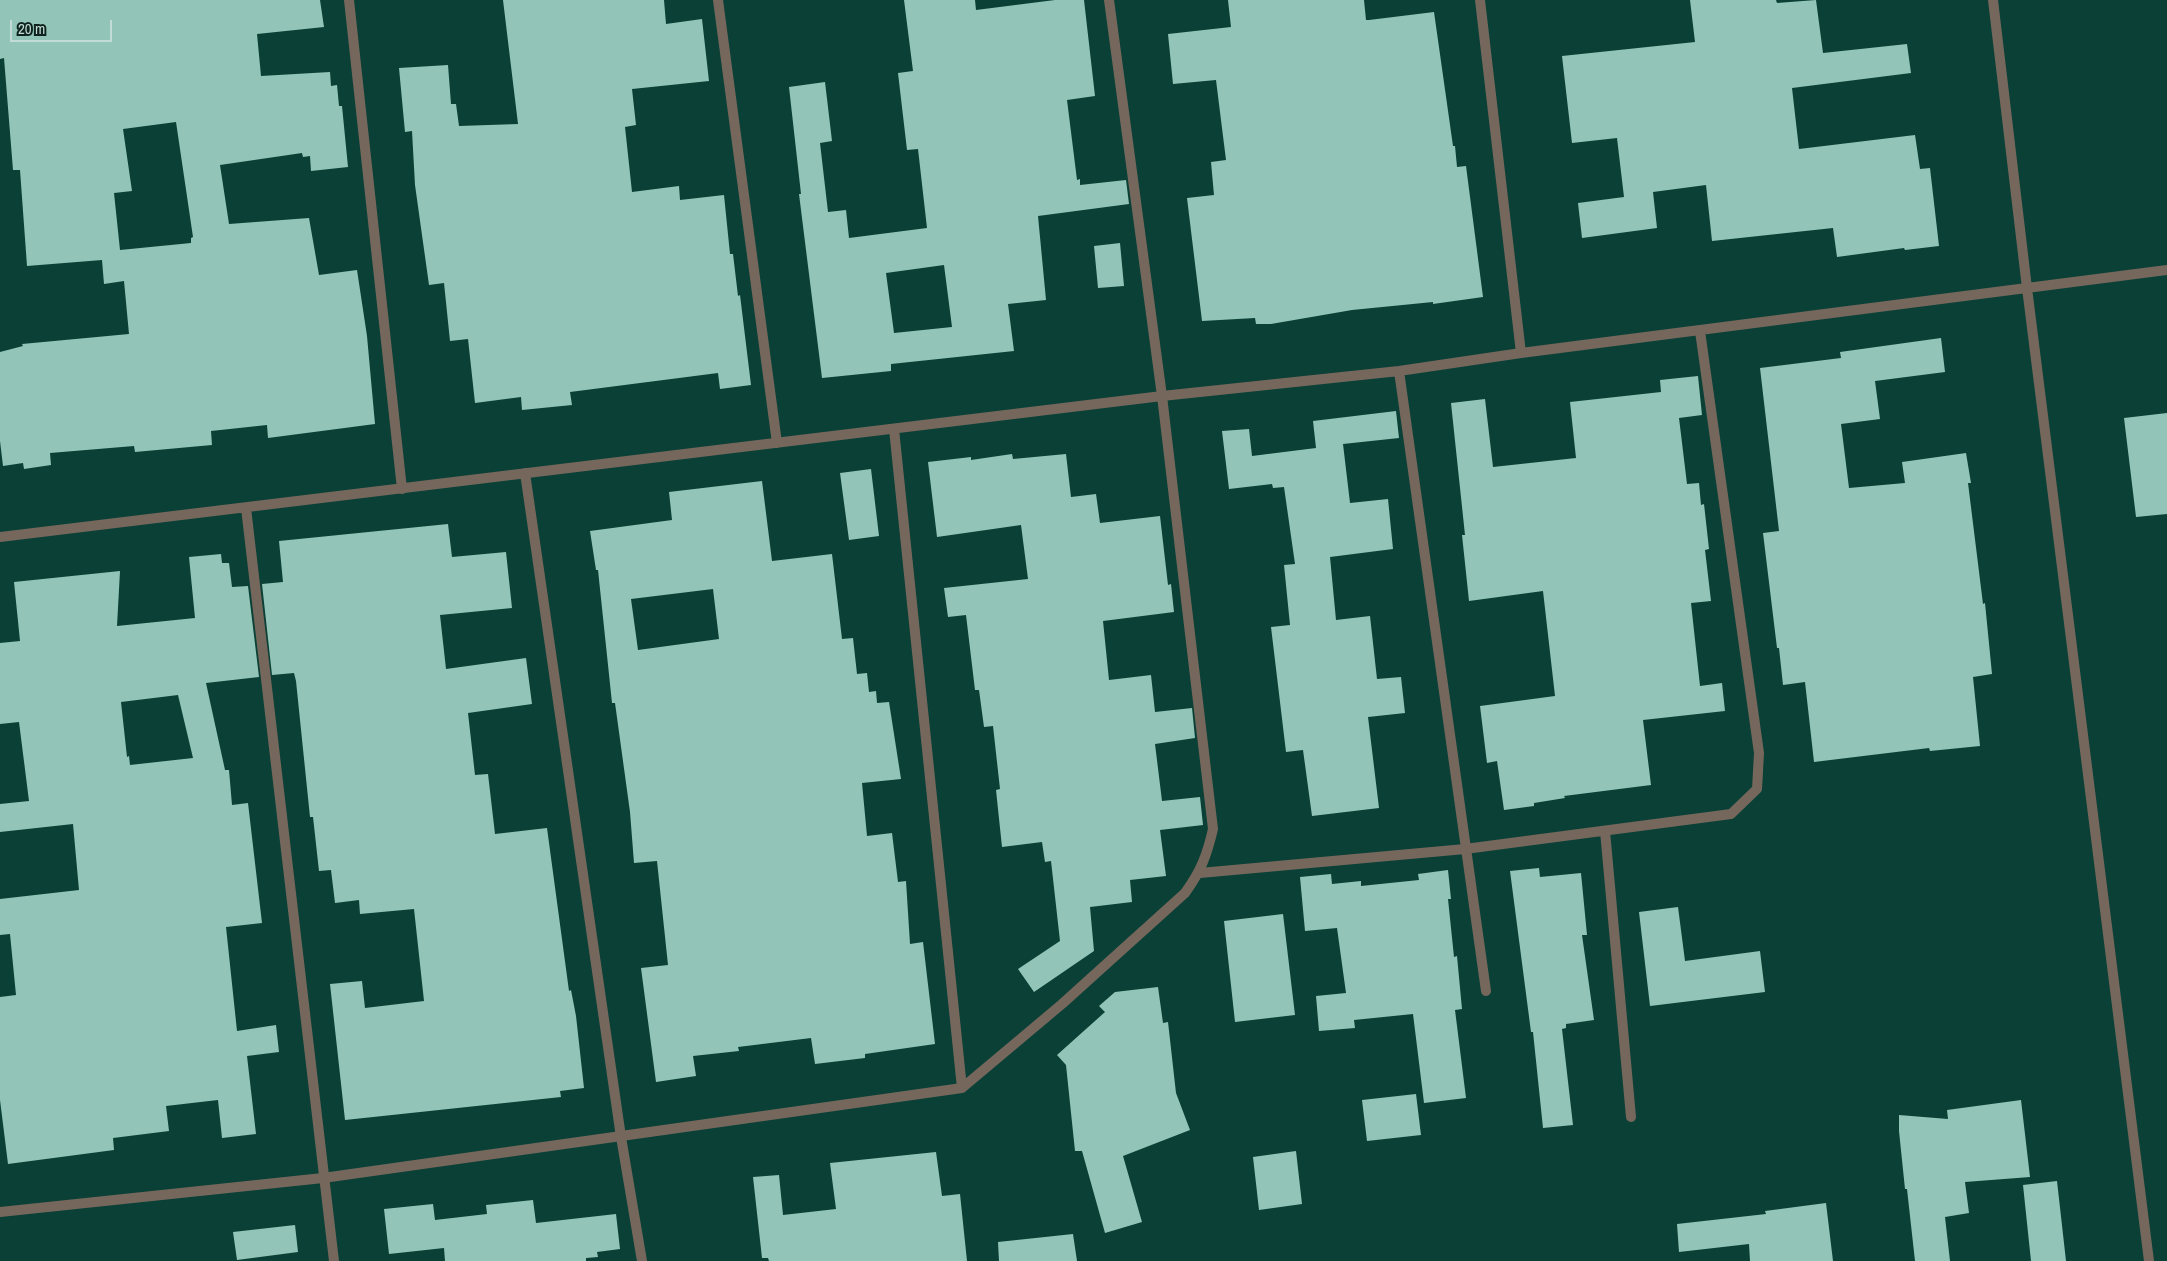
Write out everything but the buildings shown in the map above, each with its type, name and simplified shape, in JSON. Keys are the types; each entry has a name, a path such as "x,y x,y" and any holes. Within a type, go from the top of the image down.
{"street":[{"path":"349,0 402,488"},
{"path":"718,0 777,443"},
{"path":"0,1212 323,1178 962,1088 1062,1004 1185,893 1200,873 1207,855 1213,829 1162,396 1109,0"},
{"path":"1480,0 1521,353"},
{"path":"1993,0 2027,288 2149,1261"},
{"path":"0,537 1162,396 1399,371 1521,353 2167,270"},
{"path":"1200,873 1465,849 1731,814 1757,790 1759,753 1700,331"},
{"path":"1399,371 1486,991"},
{"path":"894,429 962,1088"},
{"path":"525,473 621,1136 642,1261"},
{"path":"246,508 334,1261"},
{"path":"1605,830 1631,1117"}]}
